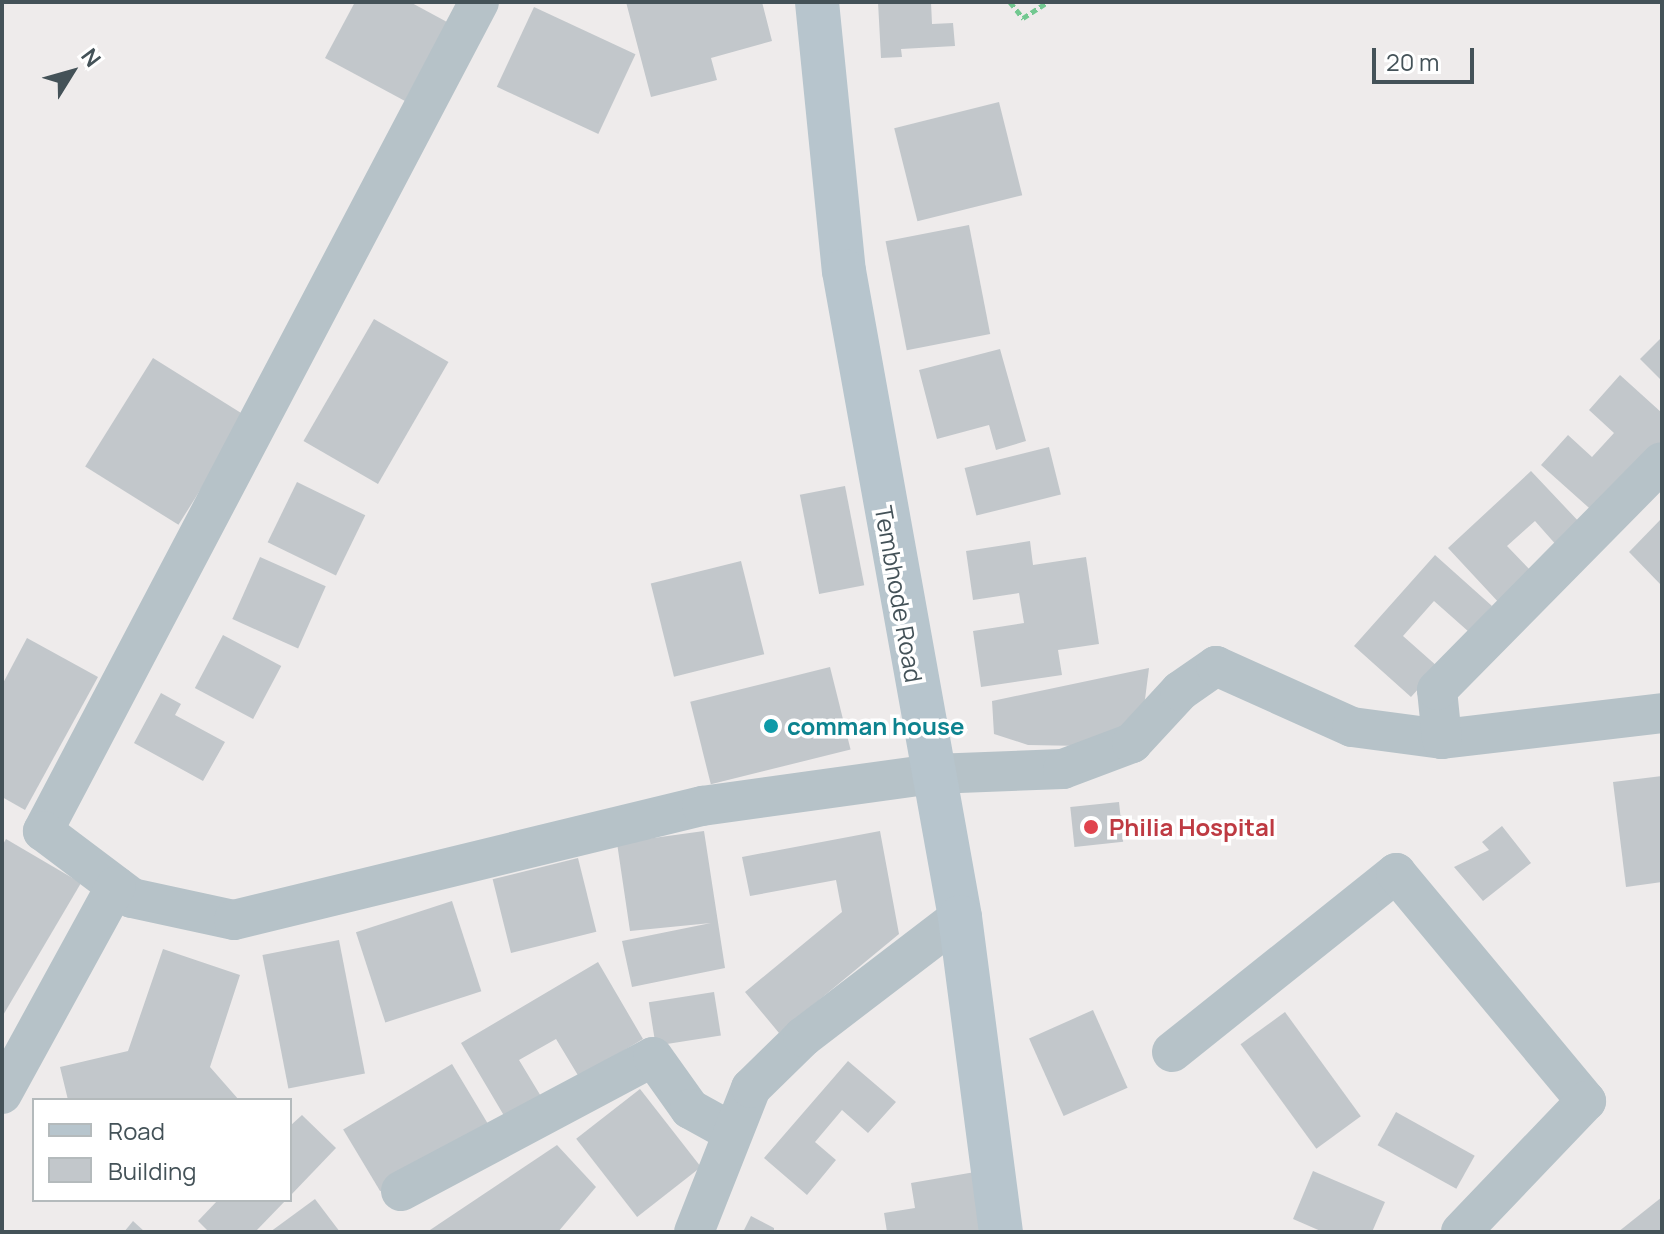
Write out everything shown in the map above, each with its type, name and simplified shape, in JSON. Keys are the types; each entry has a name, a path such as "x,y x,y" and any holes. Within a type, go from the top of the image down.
{"street":[{"path":"479,2 43,831 132,898 234,920 702,806 933,774 1063,769 1132,743 1180,691 1216,666 1352,727 1442,739 1662,713"},
{"name":"Tembhode Road","path":"817,2 844,271 960,917 1001,1232"},
{"path":"1442,739 1437,690 1662,462"},
{"path":"1172,1052 1396,873 1586,1101 1461,1232"},
{"path":"2,1094 116,886"},
{"path":"694,1232 730,1131 751,1088 803,1037 960,917"},
{"path":"401,1191 653,1057 690,1109 730,1131"}],"path":[{"path":"1010,2 1023,18 1048,2"}],"building":[{"path":"355,2 410,2 447,22 405,101 325,58"},
{"path":"626,2 762,2 772,41 711,58 717,80 651,97"},
{"path":"878,2 931,2 932,24 953,23 955,46 901,49 902,57 881,58"},
{"path":"534,7 636,54 598,134 497,87"},
{"path":"999,102 1022,195 917,221 894,128"},
{"path":"969,225 990,334 907,350 886,241"},
{"path":"374,319 448,362 378,484 304,441"},
{"path":"1662,337 1662,381 1640,359"},
{"path":"1000,349 1026,441 996,450 989,425 937,439 919,370"},
{"path":"153,358 246,416 178,525 85,467"},
{"path":"1620,375 1662,413 1662,443 1597,515 1541,465 1568,435 1592,457 1614,433 1589,410"},
{"path":"1049,447 1061,495 976,516 965,468"},
{"path":"1531,471 1582,525 1558,547 1535,521 1507,546 1534,574 1501,605 1448,548"},
{"path":"297,482 365,515 336,576 268,542"},
{"path":"845,486 864,585 819,594 800,495"},
{"path":"1662,518 1662,586 1629,552"},
{"path":"1030,541 1033,565 1086,557 1099,644 1058,650 1062,675 981,687 973,631 1024,623 1019,593 973,600 966,551"},
{"path":"1435,555 1492,606 1469,632 1434,601 1403,636 1438,667 1411,697 1354,646"},
{"path":"260,557 326,586 298,648 232,619"},
{"path":"741,561 764,654 674,677 651,583"},
{"path":"223,635 281,666 253,719 195,688"},
{"path":"27,638 98,677 25,810 2,797 2,685"},
{"name":"comman house","path":"830,667 851,749 711,784 690,702"},
{"path":"1149,668 1144,707 1126,729 1084,746 1028,745 994,734 992,701"},
{"path":"161,693 181,704 175,715 225,742 203,781 134,743"},
{"path":"1662,776 1662,882 1626,887 1613,782"},
{"path":"1119,802 1123,842 1074,847 1070,807"},
{"path":"1502,826 1531,863 1483,901 1454,867 1489,850 1482,842"},
{"path":"704,831 725,968 632,987 622,941 711,923 630,931 617,843"},
{"path":"880,831 899,934 779,1033 745,992 842,912 836,880 750,896 742,857"},
{"path":"6,839 81,883 2,1017 2,846"},
{"path":"578,858 596,932 511,953 493,879"},
{"path":"452,901 481,991 385,1023 356,932"},
{"path":"339,940 365,1074 288,1088 262,955"},
{"path":"163,949 240,975 210,1067 237,1098 68,1098 60,1067 128,1051"},
{"path":"598,962 643,1039 579,1077 556,1039 519,1060 542,1098 506,1119 461,1043"},
{"path":"714,992 721,1035 656,1046 649,1002"},
{"path":"1093,1010 1128,1088 1064,1116 1029,1038"},
{"path":"1285,1012 1361,1116 1316,1149 1241,1044"},
{"path":"848,1061 896,1102 868,1133 842,1110 815,1142 836,1160 807,1195 764,1158"},
{"path":"452,1064 489,1126 380,1191 343,1129"},
{"path":"640,1089 701,1167 637,1217 576,1139"},
{"path":"1396,1112 1475,1156 1456,1189 1378,1145"},
{"path":"302,1115 336,1148 292,1194 292,1124"},
{"path":"557,1145 596,1187 558,1232 427,1232"},
{"path":"1313,1171 1385,1202 1372,1232 1323,1232 1293,1219"},
{"path":"975,1172 985,1232 887,1232 884,1213 915,1208 911,1183"},
{"path":"1662,1197 1662,1232 1618,1232"},
{"path":"315,1199 340,1232 270,1232"},
{"path":"216,1202 284,1202 255,1232 209,1232 198,1221"},
{"path":"751,1216 774,1228 774,1232 743,1232"},
{"path":"133,1221 145,1232 124,1232"}],"place":[{"name":"comman house","path":"771,726"},
{"name":"Philia Hospital","path":"1091,827"}]}
